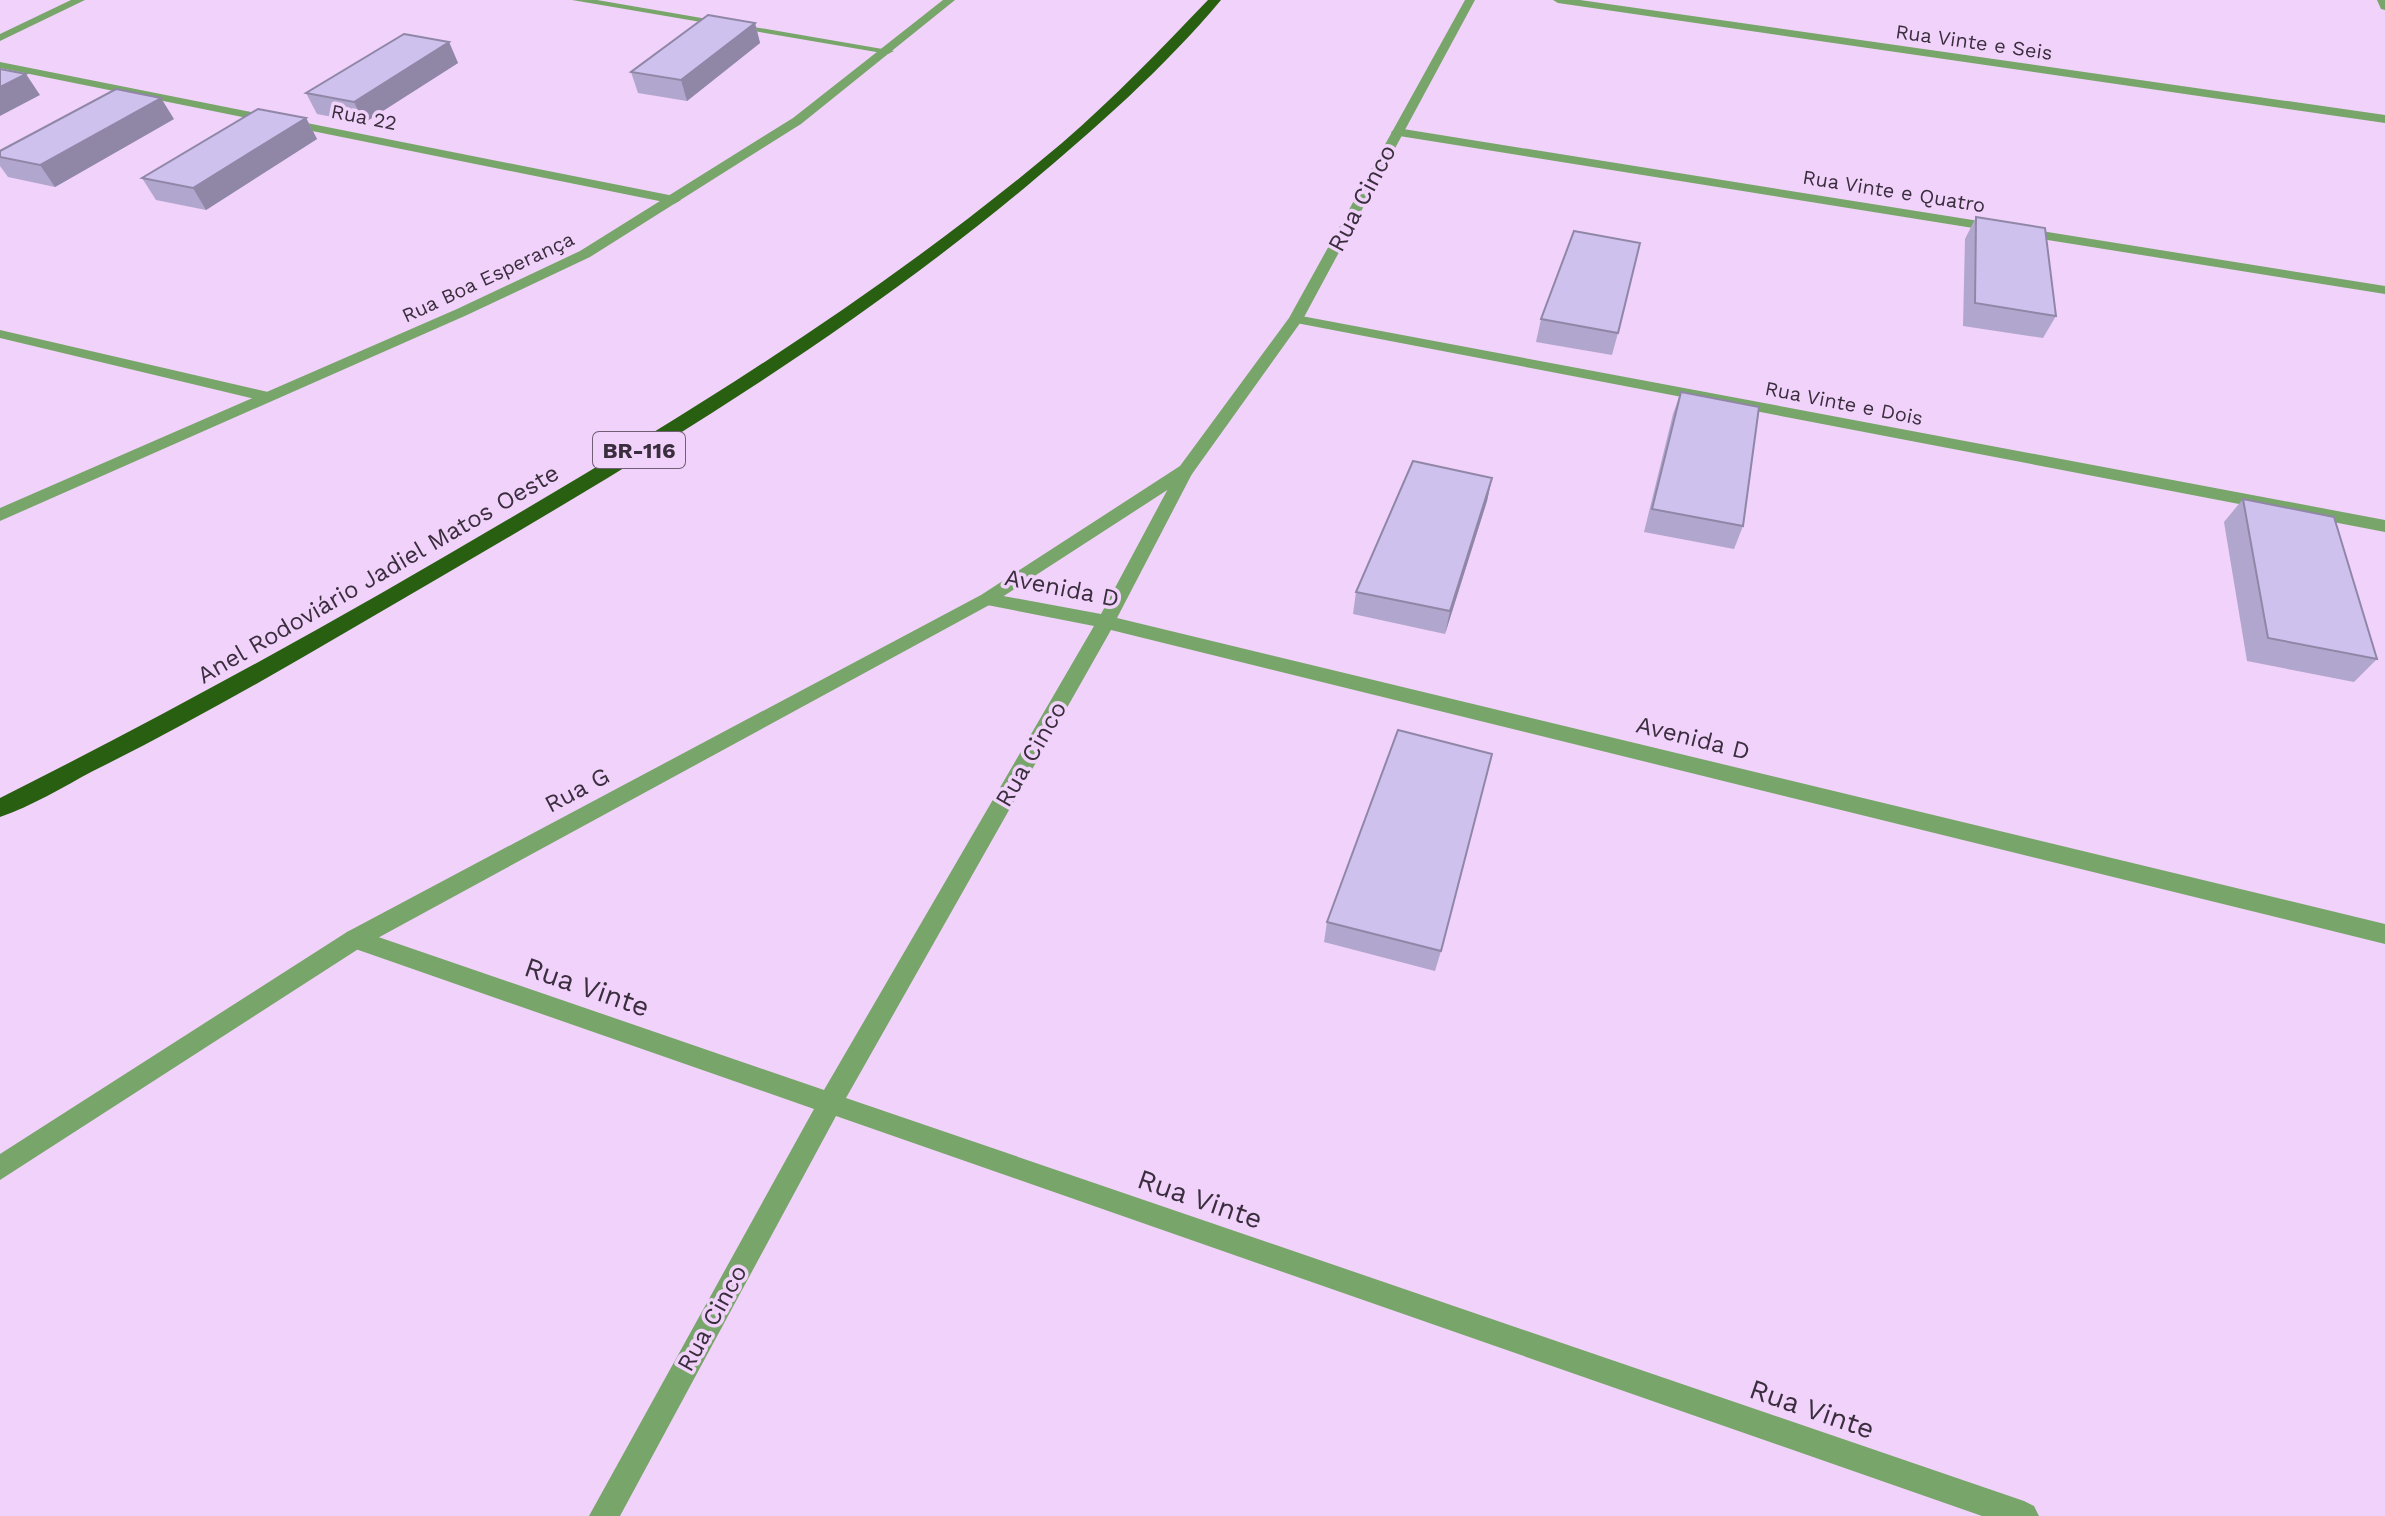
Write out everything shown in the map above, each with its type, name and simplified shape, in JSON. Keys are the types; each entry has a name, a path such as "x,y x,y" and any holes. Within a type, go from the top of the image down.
{"highway":[{"name":"Anel Rodoviário Jadiel Matos Oeste","path":"0,808 182,716 433,573 789,355 915,265 1027,178 1145,73 1215,0"}],"street":[{"path":"0,38 80,0"},
{"path":"577,0 888,51"},
{"name":"Rua Boa Esperança","path":"0,515 462,312 585,254 797,121 950,0"},
{"name":"Rua Cinco","path":"604,1516 829,1105 1106,622 1186,470 1296,319 1470,0"},
{"name":"Rua Vinte e Seis","path":"1558,0 2385,119"},
{"path":"2382,0 2385,7"},
{"name":"Rua 22","path":"0,65 674,200"},
{"name":"Rua Vinte e Quatro","path":"1397,132 2385,290"},
{"name":"Rua Vinte e Dois","path":"1296,319 2385,526"},
{"path":"0,334 268,397"},
{"name":"Rua G","path":"0,1168 355,939 987,599 1186,470"},
{"name":"Avenida D","path":"987,599 1106,622 2385,934"},
{"name":"Rua Vinte","path":"355,939 2024,1516"}],"building":[{"path":"708,15 755,23 681,80 631,72"},
{"path":"404,34 449,42 354,102 306,93"},
{"path":"0,69 26,74 0,87"},
{"path":"116,89 161,98 40,165 0,157 0,151"},
{"path":"258,109 306,118 193,188 142,178"},
{"path":"1976,217 2045,228 2056,316 1975,303"},
{"path":"1574,231 1640,243 1618,333 1541,319"},
{"path":"1681,392 1759,407 1743,526 1652,509"},
{"path":"1413,461 1492,478 1450,611 1356,592"},
{"path":"2243,499 2334,517 2377,659 2268,638"},
{"path":"1398,730 1492,754 1441,951 1327,922"}]}
